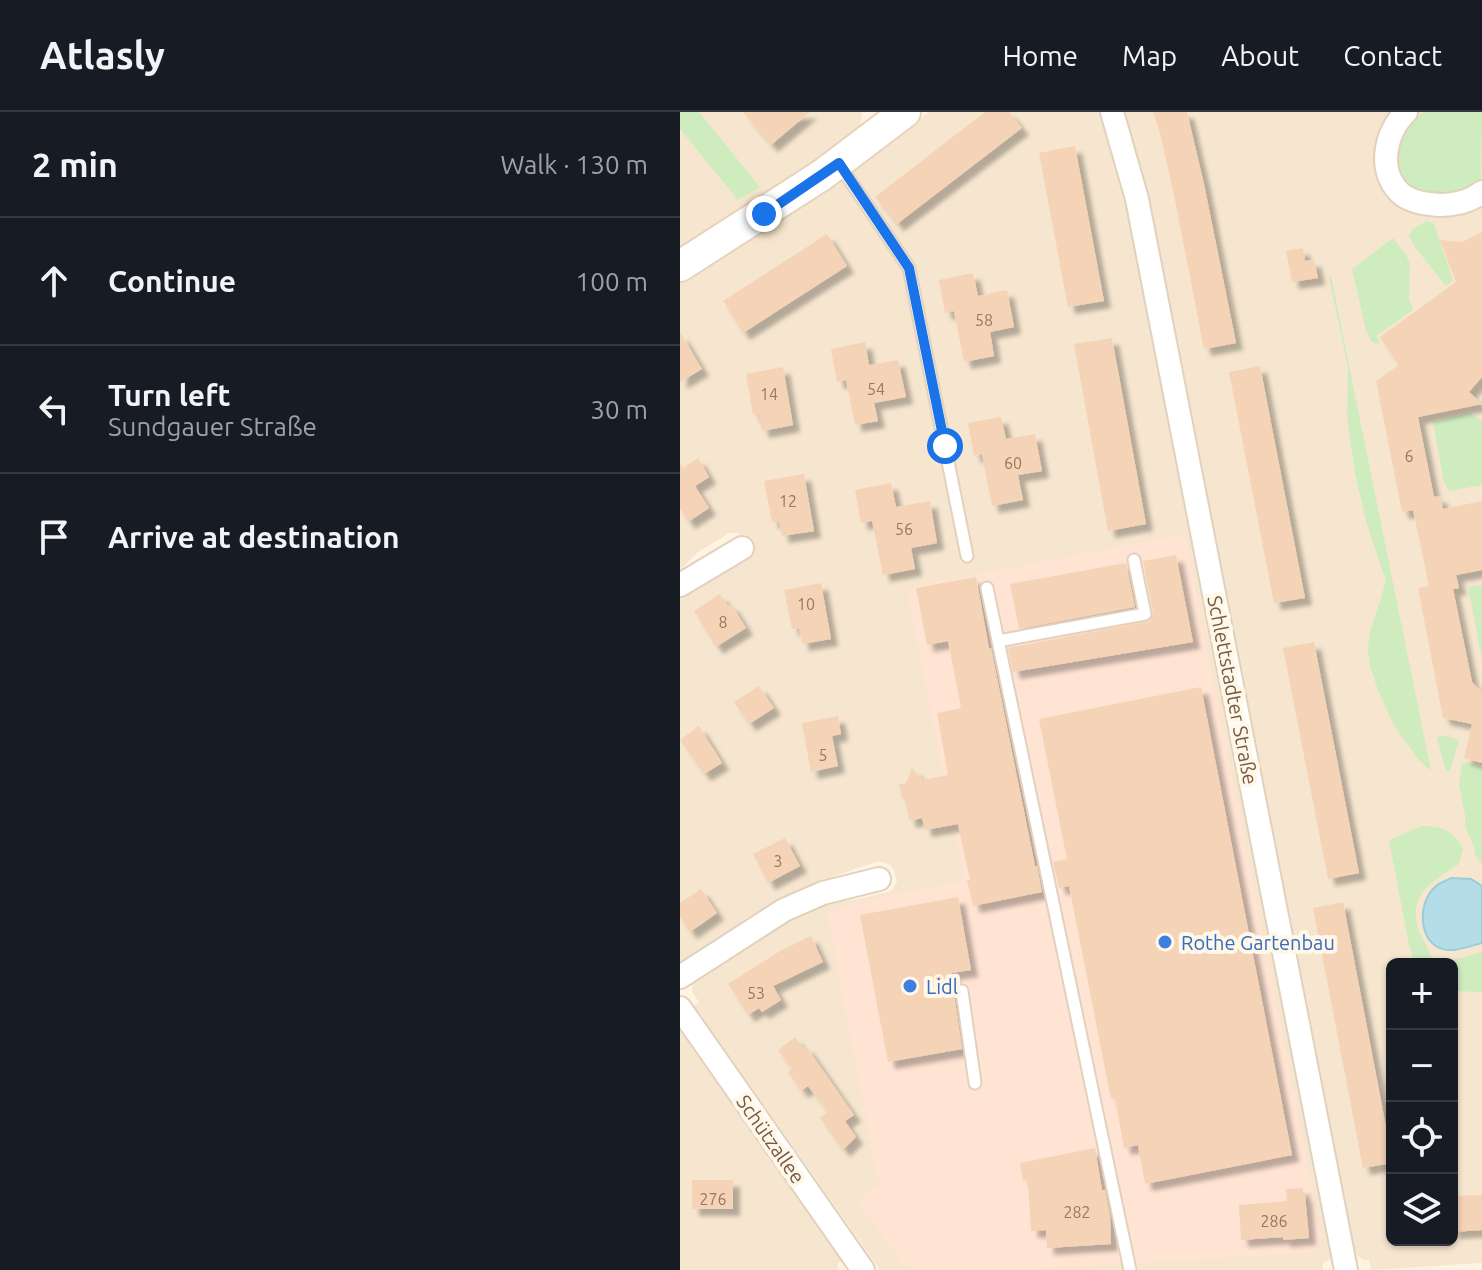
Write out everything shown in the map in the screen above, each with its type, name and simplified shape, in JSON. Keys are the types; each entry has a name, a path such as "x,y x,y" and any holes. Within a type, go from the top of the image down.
{"street":[{"name":"Schlettstadter Straße","path":"1112,112 1137,199 1346,1270"},
{"path":"1406,112 1392,129 1387,151 1389,176 1396,189 1406,198 1434,205 1464,202 1482,192"},
{"path":"680,266 839,163 888,117"},
{"path":"680,585 742,548"},
{"path":"680,977 784,910 823,893 879,879"},
{"name":"Schützallee","path":"680,1008 863,1270"}],"lane":[{"path":"839,163 909,268 967,556"},
{"path":"998,641 1145,614 1134,560"},
{"path":"987,588 1130,1270"},
{"path":"962,991 975,1083"}],"shaded area":[{"path":"680,112 861,112 862,118 858,133 680,252"},
{"path":"929,112 1106,112 1120,161 1333,1251 1331,1259 1323,1263 1323,1270 880,1270 694,1006 699,1002 692,992 693,981 784,922 833,902 888,892 897,881 894,870 883,862 838,875 680,962 680,592 691,585 715,579 746,559 749,542 738,533 729,533 697,553 680,570 680,281 796,209"},
{"path":"1125,112 1482,112 1482,1263 1371,1270 1369,1260 1363,1260 1352,1251 1144,183"},
{"path":"1185,534 1320,1240 1313,1250 1305,1253 1037,1269 913,1270 901,1262 857,1200 879,1185 827,914 860,901 964,881 907,588"},
{"path":"680,1031 842,1261 837,1264 839,1270 680,1270"}],"green space":[{"path":"680,112 699,112 760,187 738,200 680,129"},
{"path":"1424,112 1482,112 1481,184 1440,200 1404,188 1395,155 1396,147 1407,127"},
{"path":"1427,221 1434,224 1453,280 1446,286 1409,236 1413,229"},
{"path":"1393,238 1410,264 1409,298 1413,310 1376,336 1380,342 1376,344 1366,330 1352,269"},
{"path":"1331,276 1431,771 1418,759 1394,725 1370,666 1369,636 1386,581 1366,521 1355,474 1347,417 1348,368"},
{"path":"1470,413 1482,421 1482,485 1449,491 1444,482 1433,422"},
{"path":"1482,585 1482,660 1468,587"},
{"path":"1442,735 1459,740 1450,771 1446,771 1437,738"},
{"path":"1466,762 1482,767 1482,864 1475,855 1465,826 1459,785 1462,764"},
{"path":"1421,826 1435,827 1455,837 1463,849 1459,864 1433,882 1417,905 1418,928 1431,957 1438,958 1413,958 1389,840"},
{"path":"1482,952 1482,992 1458,991 1458,958"}],"water":[{"path":"1451,878 1471,879 1482,886 1482,943 1451,950 1432,943 1427,935 1423,915 1429,895"}],"building":[{"path":"743,112 810,112 771,145"},
{"path":"985,112 1009,112 1022,128 897,224 875,197"},
{"path":"1153,112 1187,112 1236,343 1204,349 1174,195"},
{"path":"1075,146 1104,301 1068,307 1039,153"},
{"path":"1482,232 1482,377 1469,392 1482,404 1418,417 1434,497 1440,496 1443,509 1482,501 1482,570 1456,575 1459,588 1453,589 1472,682 1482,692 1482,763 1464,758 1472,724 1443,718 1418,588 1429,586 1413,510 1402,512 1376,381 1399,365 1380,337 1456,282 1440,240 1462,242"},
{"path":"827,234 847,266 743,333 723,301"},
{"path":"1303,248 1305,261 1314,260 1318,278 1292,282 1286,251"},
{"path":"973,273 978,296 1007,290 1014,327 990,332 994,356 964,362 954,311 945,313 939,280"},
{"path":"680,332 702,369 680,382"},
{"path":"1112,338 1146,524 1108,531 1074,344"},
{"path":"865,342 869,365 898,360 906,397 874,403 878,421 855,425 846,380 837,382 831,349"},
{"path":"1260,366 1305,598 1274,603 1229,372"},
{"path":"783,367 793,425 762,431 759,415 753,415 746,374"},
{"path":"1001,417 1006,439 1035,434 1042,471 1018,475 1023,500 992,506 982,454 974,456 968,423"},
{"path":"698,458 709,477 695,486 709,508 688,522 680,509 680,463 683,468"},
{"path":"804,474 814,531 782,536 779,521 772,522 764,481"},
{"path":"891,483 896,507 930,501 937,543 911,548 915,569 883,575 872,521 861,523 855,490"},
{"path":"1176,555 1193,642 1013,672 1008,648 1150,621 1153,612 1143,561"},
{"path":"1126,563 1135,607 1019,629 1010,584"},
{"path":"976,577 1042,892 973,906 958,824 925,830 922,818 909,821 899,784 906,783 912,768 923,780 948,775 937,713 961,708 948,641 927,645 916,588"},
{"path":"821,583 831,639 802,644 799,628 792,629 784,590"},
{"path":"720,594 728,606 731,604 746,628 716,647 694,611"},
{"path":"1314,642 1359,873 1328,879 1283,648"},
{"path":"759,686 774,708 749,724 734,702"},
{"name":"Rothe Gartenbau","path":"1201,687 1292,1155 1145,1184 1138,1145 1124,1148 1115,1098 1111,1099 1069,886 1059,888 1053,862 1067,859 1039,719"},
{"path":"838,716 841,734 832,736 838,766 811,772 802,723"},
{"path":"699,726 722,763 704,774 680,740"},
{"path":"785,838 800,866 768,883 753,854"},
{"path":"701,889 717,913 690,932 680,917 680,903"},
{"path":"958,897 971,970 951,973 962,1049 888,1062 860,915"},
{"path":"1343,902 1386,1127 1386,1164 1363,1168 1313,908"},
{"path":"811,936 823,962 773,986 781,1000 762,1012 759,1008 748,1015 728,984 780,951"},
{"path":"795,1037 803,1048 806,1046 854,1115 845,1121 856,1137 843,1150 820,1118 828,1112 808,1086 801,1091 788,1072 792,1069 778,1050"},
{"path":"1095,1148 1110,1215 1111,1244 1047,1248 1046,1230 1031,1231 1028,1180 1023,1181 1020,1163"},
{"path":"692,1180 733,1180 733,1209 692,1209"},
{"path":"1303,1188 1309,1238 1241,1240 1239,1205 1287,1201 1286,1189"},
{"path":"1482,1195 1482,1230 1458,1232 1458,1196"}],"place":[{"name":"Rothe Gartenbau","path":"1165,942"},
{"name":"Lidl","path":"910,986"}],"route":[{"path":"764,214 839,163 909,268 945,446"}]}
